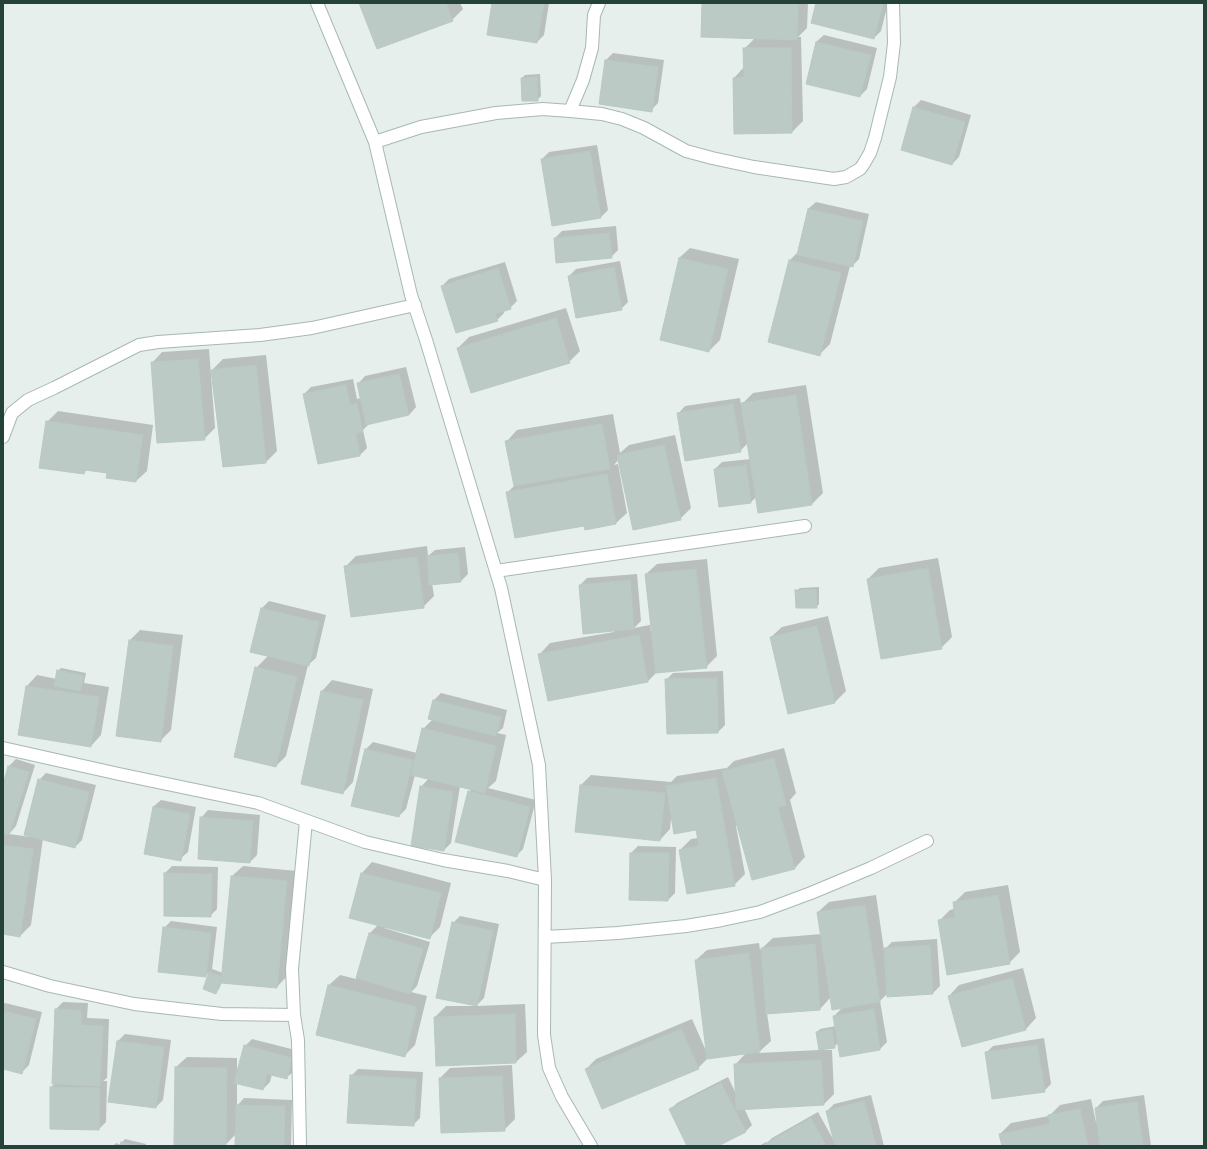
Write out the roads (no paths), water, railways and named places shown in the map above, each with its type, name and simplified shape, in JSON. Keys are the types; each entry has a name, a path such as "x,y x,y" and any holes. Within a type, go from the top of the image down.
{"street":[{"path":"316,3 376,142 411,294 501,588 539,765 545,880 544,1035 549,1068 562,1097 592,1146"},
{"path":"570,111 583,80 592,48 594,15 599,3"},
{"path":"376,142 421,127 496,113 542,109 570,111 602,114 622,119 644,128 686,151 712,158 754,167 834,179 846,177 860,169 863,165 870,153 875,138 890,76 894,43 893,3"},
{"path":"3,437 12,413 28,400 139,345 158,342 260,335 312,328 415,305"},
{"path":"496,571 805,526"},
{"path":"3,748 258,804 365,842 443,860 508,871 545,880"},
{"path":"300,1146 298,1040 294,1015 292,969 306,821"},
{"path":"545,937 618,933 686,926 760,912 871,868 927,841"},
{"path":"3,972 50,986 134,1004 222,1014 294,1015"}]}
